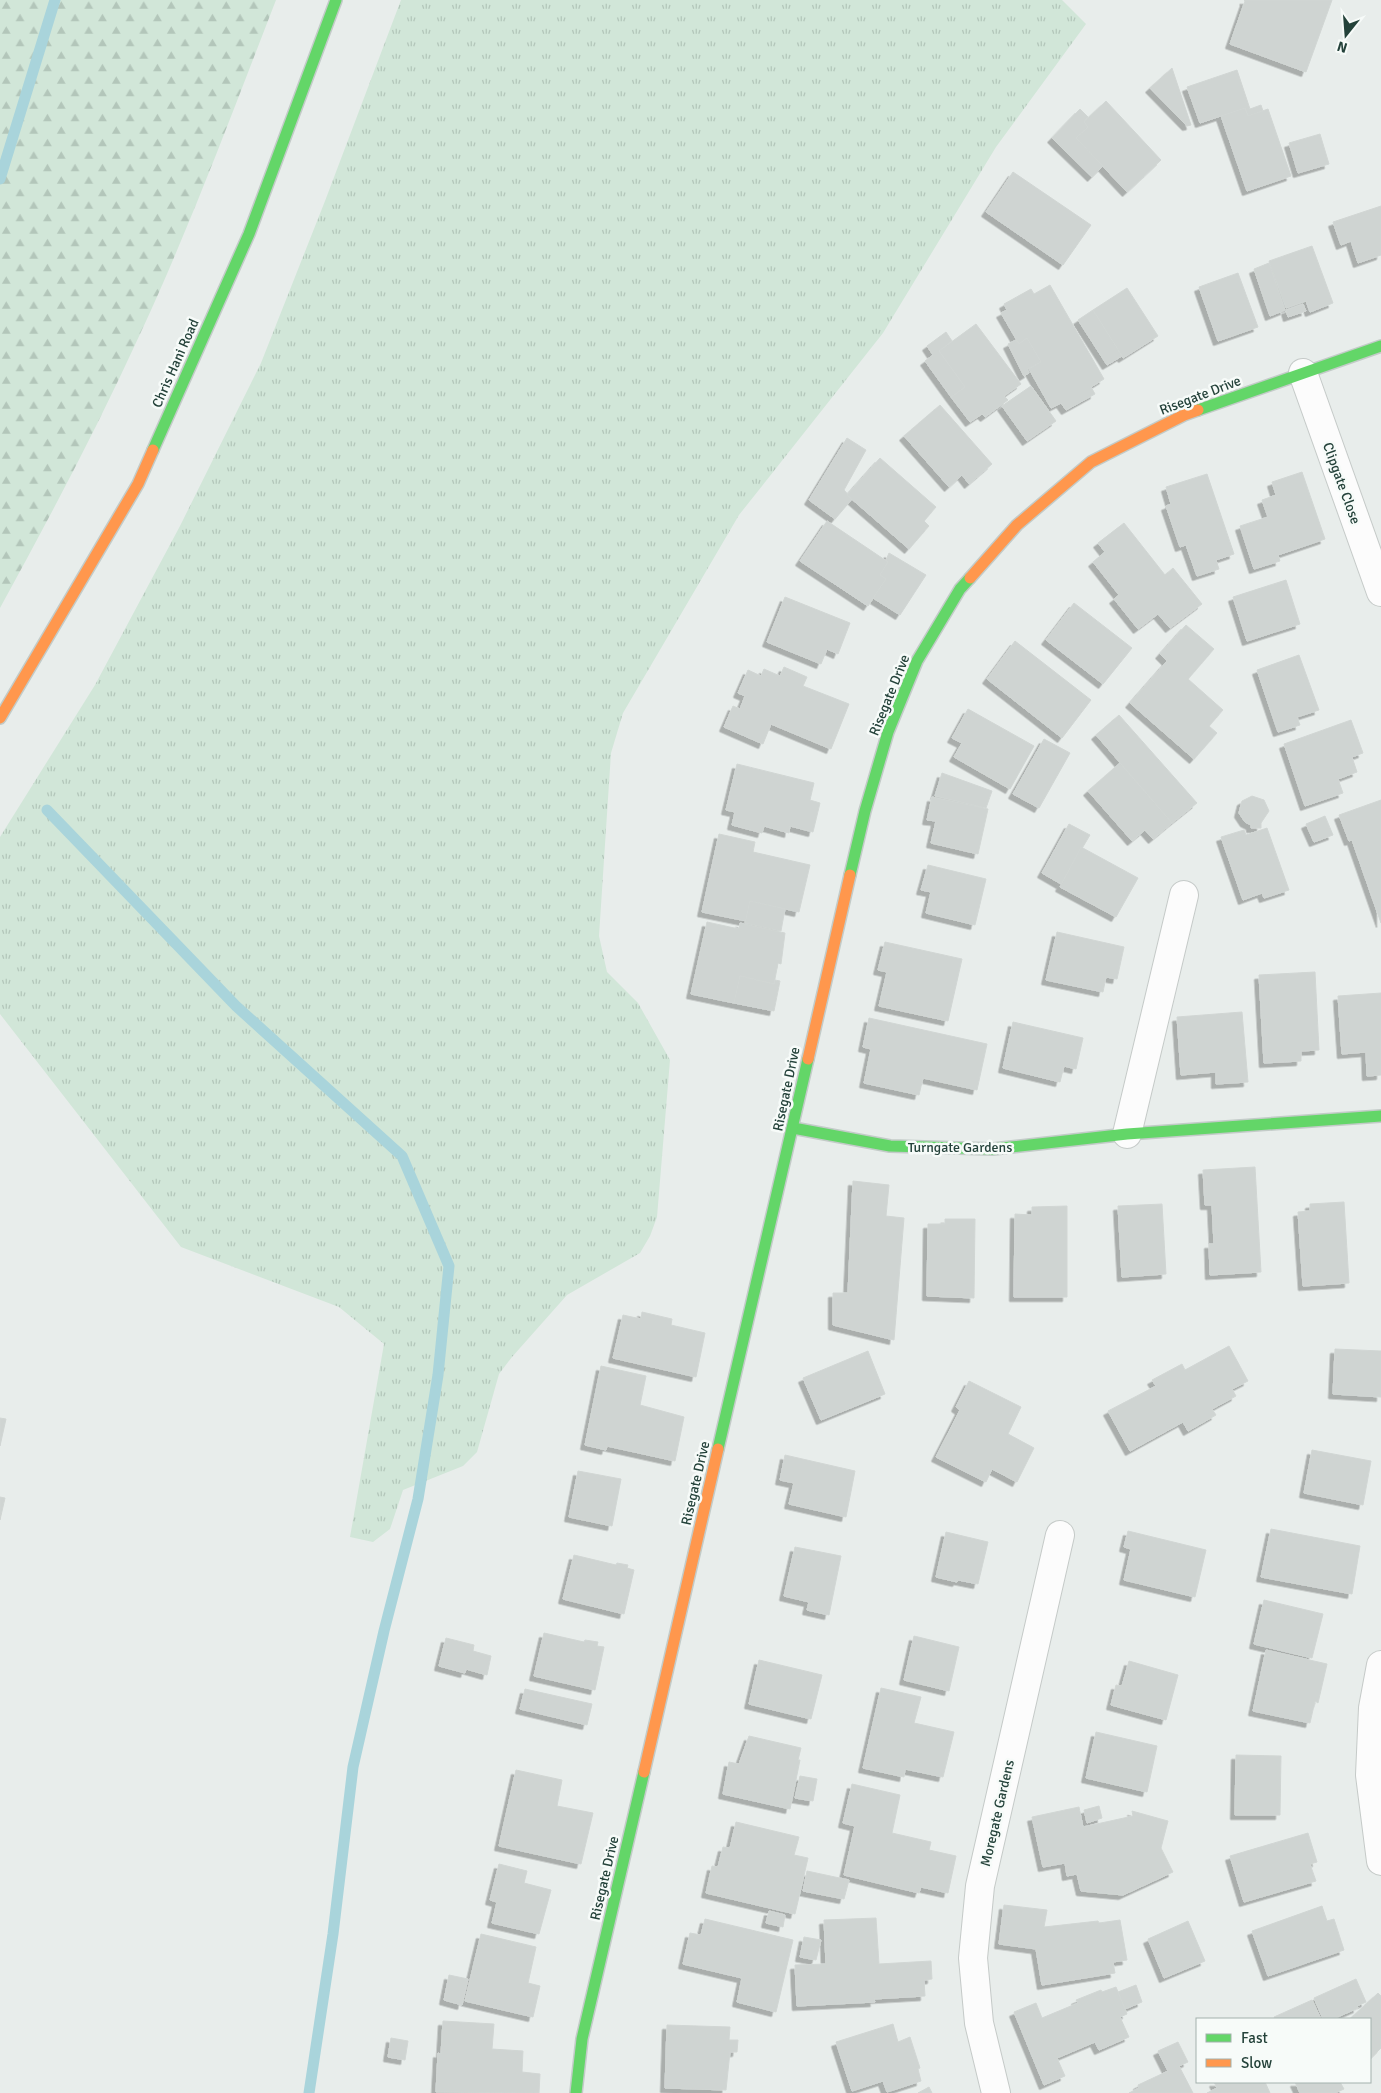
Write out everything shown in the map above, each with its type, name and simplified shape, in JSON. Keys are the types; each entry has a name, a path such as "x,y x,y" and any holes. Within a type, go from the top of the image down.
{"street":[{"name":"Chris Hani Road","path":"0,718 138,484 249,234 336,0"},
{"name":"Risegate Drive","path":"576,2093 582,2039 865,811 888,732 917,662 960,589 1017,525 1092,462 1184,415 1381,346"},
{"name":"Clipgate Close","path":"1303,373 1381,592"},
{"path":"1127,1134 1184,895"},
{"name":"Turngate Gardens","path":"793,1128 890,1146 993,1149 1127,1134 1381,1116"},
{"name":"Moregate Gardens","path":"996,2093 979,2023 973,1958 980,1886 1060,1535"},
{"path":"1381,1665 1373,1708 1370,1775 1381,1861"}],"green space":[{"path":"0,0 276,0 194,209 141,332 73,471 0,608"},
{"path":"401,0 1062,0 1086,24 996,147 883,333 739,515 623,713 611,753 599,936 607,972 638,1003 670,1060 657,1217 650,1236 640,1253 567,1295 512,1357 499,1374 477,1452 463,1466 403,1490 390,1529 373,1542 350,1537 384,1344 339,1307 181,1247 0,1014 0,837 95,685 180,526 261,363"}],"building":[{"path":"1244,0 1332,0 1306,72 1230,44"},
{"path":"1172,68 1191,125 1187,126 1150,88"},
{"path":"1237,70 1250,109 1261,105 1263,111 1248,116 1245,108 1200,123 1187,87"},
{"path":"1106,101 1161,160 1127,192 1076,138 1088,127 1084,122"},
{"path":"1245,108 1248,116 1268,109 1291,176 1247,191 1221,116"},
{"path":"1080,109 1088,117 1084,122 1088,127 1076,138 1103,166 1092,177 1052,138"},
{"path":"1320,134 1329,164 1298,173 1289,143"},
{"path":"1013,172 1091,225 1063,265 986,212"},
{"path":"1381,206 1381,255 1358,263 1351,241 1341,245 1333,222"},
{"path":"1312,246 1333,303 1310,312 1306,301 1286,308 1269,261"},
{"path":"1269,263 1285,310 1270,316 1254,269"},
{"path":"1238,273 1258,327 1218,341 1199,287"},
{"path":"1050,285 1104,379 1091,387 1095,394 1066,410 1061,403 1051,408 1029,369 1041,362 1027,338 1019,344 1001,313 1007,310 1004,304 1031,289 1034,294"},
{"path":"1127,288 1158,336 1123,358 1093,310"},
{"path":"1303,304 1306,311 1288,317 1286,310"},
{"path":"1093,310 1122,356 1107,365 1078,320"},
{"path":"976,324 1021,384 1004,396 1008,400 985,417 982,414 970,422 951,397 965,387 939,351"},
{"path":"946,332 952,341 939,351 965,387 951,397 925,361 933,355 927,346"},
{"path":"1027,338 1041,362 1027,369 1029,373 1024,376 1008,344 1016,340 1019,344"},
{"path":"1031,386 1056,421 1027,441 1002,406"},
{"path":"940,405 992,464 969,484 962,475 949,487 904,436"},
{"path":"847,438 866,450 844,490 852,499 835,519 809,500"},
{"path":"880,458 936,507 924,521 929,526 909,549 847,495"},
{"path":"1302,472 1325,539 1278,555 1280,561 1254,569 1240,526 1268,517 1262,500 1276,495 1272,482"},
{"path":"1207,474 1234,554 1216,560 1219,569 1197,576 1186,545 1180,547 1166,506 1171,504 1166,487"},
{"path":"827,521 888,562 880,575 886,579 868,606 800,561"},
{"path":"1124,523 1165,575 1173,568 1202,604 1170,628 1158,614 1138,629 1114,599 1119,595 1093,562 1105,552 1098,543"},
{"path":"889,553 926,575 900,615 873,598 886,579 880,575 888,562 886,560"},
{"path":"1286,580 1300,624 1247,641 1233,597"},
{"path":"785,597 850,623 838,654 827,649 821,664 767,642"},
{"path":"1074,603 1132,648 1103,684 1046,640"},
{"path":"1186,625 1214,649 1188,679 1223,710 1209,726 1217,733 1194,759 1130,703 1167,661 1160,654"},
{"path":"1015,641 1091,700 1062,738 987,679"},
{"path":"1299,655 1319,710 1297,717 1300,725 1278,732 1257,670"},
{"path":"784,667 807,677 803,686 849,704 831,749 771,724 763,744 724,727 733,706 740,709 745,696 738,693 748,670 761,676 764,669 780,676"},
{"path":"968,709 1034,746 1010,789 954,757 962,743 952,738"},
{"path":"1119,715 1197,803 1172,823 1096,735"},
{"path":"1351,720 1363,753 1352,757 1357,772 1338,779 1343,793 1305,806 1284,744"},
{"path":"1044,739 1070,753 1039,808 1013,794"},
{"path":"1120,763 1172,823 1153,839 1145,830 1132,841 1088,791"},
{"path":"737,764 814,783 810,800 820,803 813,832 790,826 789,833 764,826 762,833 732,825 735,812 726,810"},
{"path":"942,773 992,791 986,808 935,796"},
{"path":"1252,796 1264,800 1269,811 1261,823 1261,828 1251,828 1251,825 1245,822 1239,813 1242,801"},
{"path":"932,797 988,809 978,854 931,843 936,821 927,820"},
{"path":"1381,800 1381,923 1352,840 1349,841 1339,815"},
{"path":"1325,816 1333,835 1314,842 1306,824"},
{"path":"1069,824 1090,835 1061,884 1042,873"},
{"path":"1267,828 1289,890 1264,898 1262,893 1243,900 1221,837 1244,830 1246,835"},
{"path":"719,834 755,842 753,852 810,865 799,912 750,901 746,921 702,912"},
{"path":"1081,847 1138,878 1116,917 1060,887"},
{"path":"928,865 986,879 975,925 926,913 931,892 921,890"},
{"path":"750,901 785,909 781,931 745,923"},
{"path":"707,922 739,929 740,923 785,933 781,964 778,963 774,984 740,976 734,1003 691,994"},
{"path":"1057,932 1124,947 1117,979 1106,977 1103,992 1046,980"},
{"path":"885,942 962,959 948,1021 879,1006 887,972 878,970"},
{"path":"1315,972 1319,1050 1301,1051 1301,1061 1264,1063 1259,975"},
{"path":"740,976 774,984 775,980 780,981 774,1011 734,1003"},
{"path":"1381,993 1381,1075 1367,1076 1366,1052 1342,1054 1338,996"},
{"path":"1242,1012 1248,1082 1216,1084 1216,1072 1181,1075 1177,1017"},
{"path":"869,1018 987,1044 977,1090 923,1078 919,1095 864,1083 871,1049 863,1047"},
{"path":"1013,1022 1083,1038 1076,1069 1064,1066 1060,1082 1003,1068"},
{"path":"1255,1167 1261,1272 1210,1275 1209,1244 1214,1244 1212,1205 1205,1205 1203,1170"},
{"path":"853,1181 889,1185 886,1216 904,1218 894,1340 833,1325 833,1293 848,1293"},
{"path":"1344,1202 1349,1283 1303,1286 1298,1212 1310,1211 1310,1204"},
{"path":"1162,1204 1166,1274 1122,1277 1118,1206"},
{"path":"1067,1206 1067,1297 1014,1297 1015,1214 1032,1215 1032,1207"},
{"path":"945,1219 975,1219 974,1298 927,1296 928,1224 945,1224"},
{"path":"642,1312 672,1319 671,1325 705,1333 696,1377 613,1358 623,1315 641,1319"},
{"path":"1229,1346 1248,1381 1232,1389 1236,1396 1212,1409 1216,1415 1188,1431 1183,1422 1130,1451 1108,1411 1156,1386 1152,1380 1182,1364 1185,1370"},
{"path":"1335,1349 1381,1351 1381,1397 1333,1394"},
{"path":"868,1351 885,1394 821,1420 803,1378"},
{"path":"601,1366 646,1376 640,1405 684,1417 675,1461 607,1446 606,1450 585,1445"},
{"path":"969,1381 1021,1407 1008,1434 1034,1448 1017,1482 992,1469 986,1482 936,1457 960,1410 956,1407"},
{"path":"0,1418 6,1419 0,1446"},
{"path":"1312,1450 1371,1461 1363,1505 1304,1493"},
{"path":"785,1455 855,1471 846,1517 789,1504 794,1483 780,1480"},
{"path":"578,1471 621,1479 612,1526 569,1517"},
{"path":"0,1497 5,1498 0,1520"},
{"path":"1271,1529 1360,1546 1352,1594 1261,1577"},
{"path":"1128,1531 1206,1550 1195,1597 1124,1580 1131,1549 1124,1547"},
{"path":"946,1532 988,1542 978,1584 936,1577"},
{"path":"795,1547 841,1556 829,1615 807,1610 809,1602 784,1596"},
{"path":"574,1555 616,1565 617,1563 628,1565 627,1568 634,1570 624,1614 563,1599"},
{"path":"1264,1600 1323,1614 1312,1658 1254,1644"},
{"path":"544,1633 584,1642 585,1640 598,1642 597,1646 604,1647 595,1690 534,1676"},
{"path":"914,1636 959,1647 949,1691 904,1680"},
{"path":"446,1638 474,1645 473,1651 491,1656 487,1675 466,1669 465,1673 439,1666"},
{"path":"1266,1650 1327,1664 1318,1703 1315,1701 1310,1723 1253,1711"},
{"path":"759,1660 822,1675 811,1719 749,1704"},
{"path":"1129,1661 1178,1675 1166,1720 1111,1705 1116,1685 1122,1686"},
{"path":"881,1688 921,1697 914,1723 954,1732 943,1777 905,1769 904,1777 863,1768"},
{"path":"525,1689 592,1704 587,1725 520,1709"},
{"path":"1096,1732 1157,1746 1147,1792 1086,1778"},
{"path":"749,1736 801,1748 790,1809 723,1794 729,1762 739,1764"},
{"path":"1236,1755 1281,1756 1280,1815 1235,1815"},
{"path":"516,1770 562,1780 557,1806 593,1813 581,1864 499,1846"},
{"path":"800,1776 817,1779 813,1801 795,1798"},
{"path":"852,1784 900,1795 892,1833 931,1842 929,1850 956,1856 948,1893 921,1887 919,1893 844,1875 855,1826 843,1823"},
{"path":"1099,1806 1102,1818 1087,1823 1084,1810"},
{"path":"1079,1807 1083,1827 1133,1816 1132,1811 1168,1821 1161,1848 1173,1872 1123,1895 1081,1891 1077,1874 1067,1876 1065,1863 1043,1867 1032,1817"},
{"path":"736,1822 799,1837 794,1855 808,1858 795,1914 706,1893 712,1866 718,1867 723,1847 730,1848"},
{"path":"1308,1833 1317,1862 1310,1864 1316,1881 1244,1902 1230,1856"},
{"path":"499,1864 527,1871 524,1883 551,1890 539,1934 492,1923 497,1902 490,1900"},
{"path":"807,1871 849,1880 844,1899 803,1891"},
{"path":"1004,1905 1047,1910 1044,1927 1120,1920 1127,1960 1113,1962 1115,1973 1042,1985 1036,1949 999,1944"},
{"path":"1322,1906 1327,1921 1334,1919 1344,1950 1268,1976 1252,1931"},
{"path":"769,1911 785,1915 783,1927 766,1923"},
{"path":"876,1918 879,1964 931,1961 932,1979 924,1980 925,1996 874,1999 875,2002 797,2006 795,1965 826,1964 824,1920"},
{"path":"705,1919 793,1940 776,2012 737,2002 742,1978 683,1964 690,1933 701,1935"},
{"path":"1188,1921 1205,1961 1164,1978 1148,1939"},
{"path":"481,1934 536,1947 528,1983 540,1986 533,2017 465,2001"},
{"path":"804,1937 821,1940 816,1960 800,1957"},
{"path":"449,1975 468,1979 462,2005 444,2000"},
{"path":"1356,1979 1366,2002 1357,2006 1358,2008 1335,2018 1323,2018 1314,1998"},
{"path":"1136,1985 1142,2002 1125,2009 1118,1992"},
{"path":"1116,1987 1127,2014 1120,2017 1129,2037 1099,2050 1095,2042 1057,2058 1065,2076 1044,2085 1014,2012 1036,2003 1042,2018 1078,2003 1076,2000 1101,1990 1102,1992"},
{"path":"1378,1993 1381,1996 1381,2048 1371,2058 1371,2018 1351,2018"},
{"path":"1312,2000 1321,2018 1274,2018"},
{"path":"443,2021 494,2024 492,2049 523,2051 522,2072 540,2074 539,2093 436,2092 438,2053 441,2054"},
{"path":"893,2024 898,2042 910,2037 920,2068 918,2069 921,2081 887,2092 883,2081 852,2091 836,2042"},
{"path":"667,2025 730,2027 729,2040 738,2040 737,2052 730,2052 726,2090 665,2088"},
{"path":"391,2038 408,2041 405,2060 388,2057"},
{"path":"1178,2042 1188,2062 1179,2066 1193,2093 1129,2093 1139,2088 1138,2085 1168,2071 1158,2051"},
{"path":"1214,2083 1265,2083 1270,2093 1207,2093 1217,2088"},
{"path":"1295,2083 1341,2083 1344,2089 1335,2093 1300,2093"},
{"path":"929,2087 932,2093 918,2093"}],"waterway":[{"path":"0,179 55,0"},
{"path":"47,810 236,1006 402,1156 449,1266 438,1375 418,1499 384,1631 353,1767 333,1934 309,2093"}],"traffic: fast":[{"path":"153,450 249,234 336,0"},
{"path":"1198,410 1381,346"},
{"path":"850,875 865,811 888,732 917,661 960,589 970,578"},
{"path":"718,1449 808,1059"},
{"path":"793,1128 890,1146 993,1149 1127,1134 1381,1116"},
{"path":"576,2093 582,2039 644,1772"}],"traffic: slow":[{"path":"970,578 1017,525 1091,462 1184,415 1198,410"},
{"path":"0,718 138,484 153,450"},
{"path":"808,1059 850,875"},
{"path":"644,1772 718,1449"}]}
